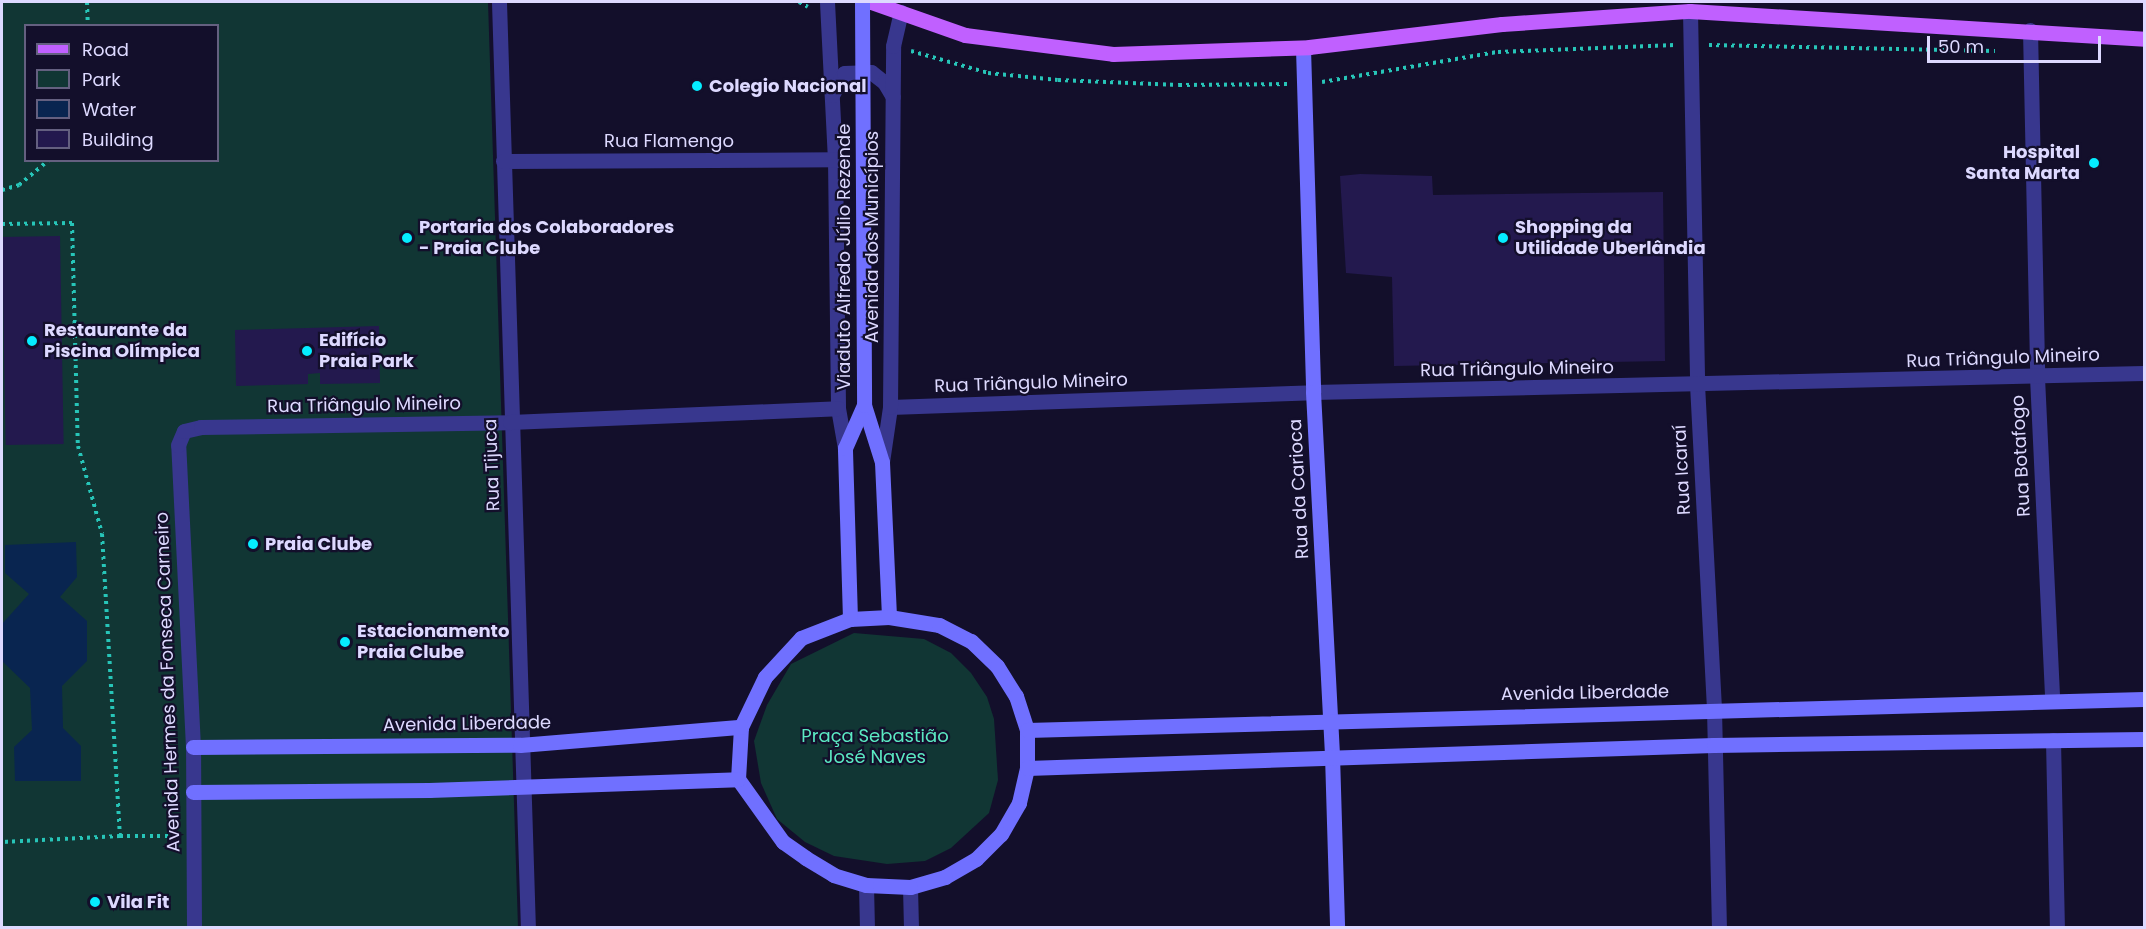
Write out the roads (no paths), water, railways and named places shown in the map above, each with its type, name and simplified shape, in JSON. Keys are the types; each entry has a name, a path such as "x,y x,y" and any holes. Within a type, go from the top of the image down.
{"main road":[{"path":"871,2 965,35 1102,53 1206,53 1304,48 1502,24 1690,11 2030,30 2145,39"}],"street":[{"name":"Rua Tijuca","path":"499,2 520,786 528,927"},
{"name":"Viaduto Alfredo Júlio Rezende","path":"862,2 864,405"},
{"name":"Avenida dos Municípios","path":"827,9 836,159 838,408 845,448 850,619"},
{"name":"Rua Icaraí","path":"1690,11 1697,384 1714,709 1719,927"},
{"name":"Avenida dos Municípios","path":"889,616 882,462 890,407 893,46 901,12"},
{"name":"Rua Botafogo","path":"2030,30 2037,377 2052,700"},
{"name":"Rua da Carioca","path":"1304,48 1313,392 1332,755 1337,927"},
{"path":"832,95 844,73 871,72 884,82 893,97"},
{"name":"Rua Flamengo","path":"502,161 836,159"},
{"name":"Rua Triângulo Mineiro","path":"890,407 1313,392 2145,373"},
{"name":"Avenida dos Municípios","path":"845,448 864,405"},
{"name":"Avenida dos Municípios","path":"864,405 882,462"},
{"name":"Rua Triângulo Mineiro","path":"181,436 190,427 510,422 838,408"},
{"name":"Avenida Hermes da Fonseca Carneiro","path":"181,436 178,445 193,747 194,927"},
{"path":"889,616 939,625 971,641 997,666 1010,686 1027,730 1028,768 1019,802 1007,823 976,859 945,877 910,887 866,885 834,875 783,842 738,779 741,727 765,677 801,638 850,619 889,616"},
{"name":"Avenida Liberdade","path":"1027,730 1330,719 2145,699"},
{"name":"Avenida Liberdade","path":"193,747 520,745 741,727"},
{"path":"1028,768 1332,755 1714,745 2145,739"},
{"path":"2053,740 2057,927"},
{"path":"193,792 738,779"},
{"path":"866,885 867,927"},
{"path":"910,887 911,927"}],"water":[{"path":"76,542 77,577 60,597 87,621 87,661 62,686 63,728 81,746 81,781 15,781 14,747 32,730 30,688 2,661 2,624 29,594 5,573 5,545"}],"place":[{"name":"Colegio Nacional","path":"697,86"},
{"name":"Hospital Santa Marta","path":"2094,163"},
{"name":"Portaria dos Colaboradores - Praia Clube","path":"407,238"},
{"name":"Shopping da Utilidade Uberlândia","path":"1503,238"},
{"name":"Restaurante da Piscina Olímpica","path":"32,341"},
{"name":"Edifício Praia Park","path":"307,351"},
{"name":"Praia Clube","path":"253,544"},
{"name":"Estacionamento Praia Clube","path":"345,642"},
{"name":"Vila Fit","path":"95,902"}],"park label":[{"name":"Praça Sebastião José Naves","path":"875,747"}]}
